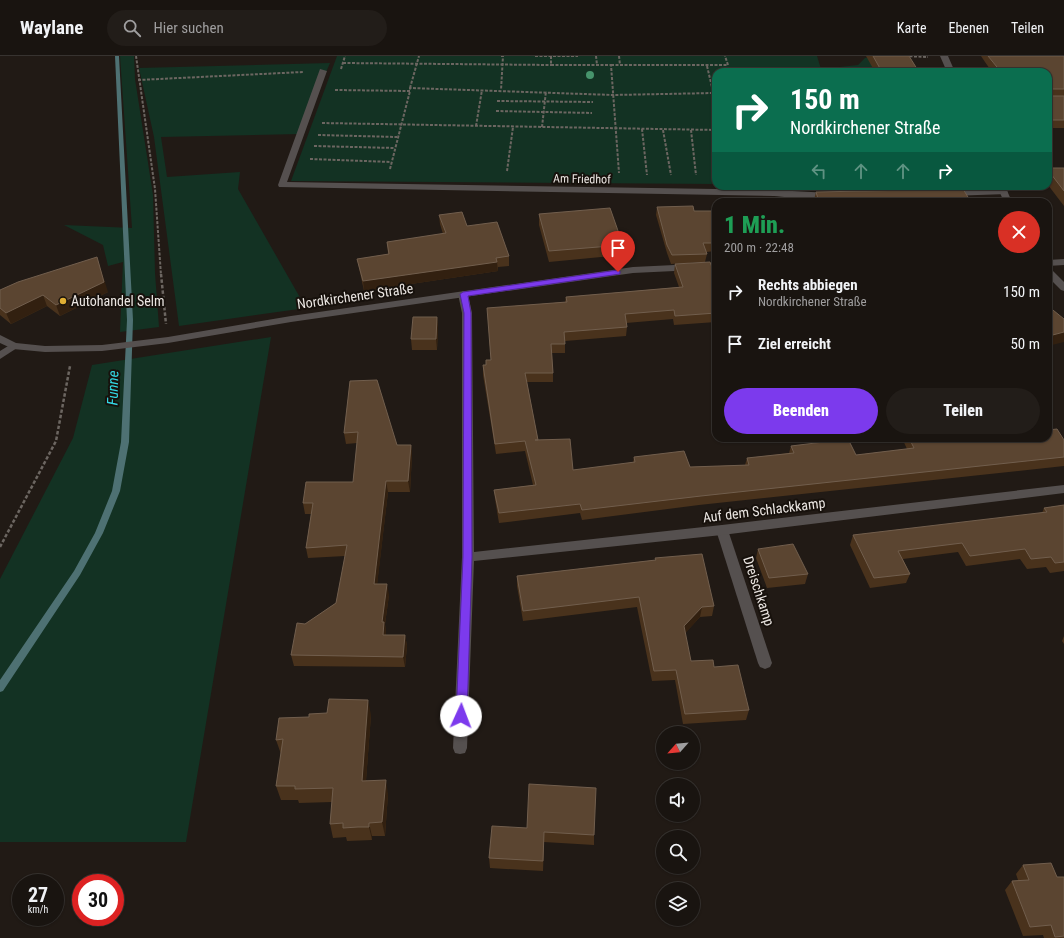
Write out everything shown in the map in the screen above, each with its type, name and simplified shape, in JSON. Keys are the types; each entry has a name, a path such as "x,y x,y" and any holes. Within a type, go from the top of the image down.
{"street":[{"path":"944,56 949,68"},
{"name":"Am Friedhof","path":"324,71 282,185 839,196"},
{"path":"941,193 987,190"},
{"path":"1052,263 1064,262"},
{"name":"Nordkirchener Straße","path":"0,338 13,346 73,350 102,348 168,340 291,319 633,270 712,266"},
{"path":"1052,275 1064,288"},
{"path":"460,748 468,557 468,313 463,294"},
{"path":"0,356 13,346"},
{"name":"Auf dem Schlackkamp","path":"468,557 722,530 1064,489"},
{"name":"Dreischkamp","path":"722,530 765,663"}],"path":[{"path":"136,56 138,80 155,189 163,296 168,340"},
{"path":"388,176 419,56"},
{"path":"501,56 503,56 501,90"},
{"path":"535,56 578,56"},
{"path":"551,56 551,65"},
{"path":"596,56 596,65"},
{"path":"619,56 620,65"},
{"path":"343,63 707,66 728,65 725,56"},
{"path":"611,65 620,192"},
{"path":"707,66 712,85"},
{"path":"138,80 324,71"},
{"path":"334,90 501,90 613,95 712,93"},
{"path":"476,126 482,90"},
{"path":"542,127 546,91"},
{"path":"497,101 593,102"},
{"path":"496,111 592,113"},
{"path":"322,123 712,130"},
{"path":"506,178 513,127"},
{"path":"642,129 648,179"},
{"path":"663,130 671,180"},
{"path":"691,130 697,180"},
{"path":"317,135 397,137"},
{"path":"314,146 395,148"},
{"path":"309,159 391,162"},
{"path":"0,547 56,441 73,350"}],"green space":[{"path":"120,56 134,56 135,79 153,195 155,273 159,327 120,332 123,262 108,266 103,245 64,225 132,228"},
{"path":"337,56 817,56 821,68 712,68 712,184 291,181"},
{"path":"869,57 892,68 830,68 858,65 865,58"},
{"path":"330,63 300,134 161,137 167,177 240,172 238,189 306,308 179,326 154,137 139,68"},
{"path":"271,337 186,842 0,842 0,579 73,438 92,365"}],"building":[{"path":"873,56 909,56 916,68 880,68"},
{"path":"988,56 1064,56 1064,89 1052,89 1052,68 998,68"},
{"path":"1052,96 1064,96 1064,120 1052,120"},
{"path":"1052,168 1064,168 1064,191 1052,175"},
{"path":"964,190 969,198 818,198 816,192"},
{"path":"693,206 694,211 712,211 712,243 703,243 707,254 672,255 667,245 657,207"},
{"path":"610,208 623,245 549,251 539,214"},
{"path":"462,212 467,226 497,222 509,256 496,258 497,262 363,281 357,259 389,254 387,242 446,233 439,215"},
{"path":"97,257 104,282 56,305 43,295 6,313 0,308 0,290 18,282"},
{"path":"710,262 712,267 712,313 675,316 674,310 625,314 627,327 564,332 565,344 551,344 553,373 525,373 538,440 570,439 573,470 635,462 634,457 684,451 690,467 749,465 747,458 794,453 791,446 824,442 850,442 856,455 914,448 911,442 1052,442 1052,430 1057,429 1064,440 1064,457 582,510 580,504 499,513 494,490 536,485 525,441 495,444 483,365 486,365 486,360 491,360 487,308 567,302 566,297 683,287 675,264"},
{"path":"1052,309 1064,319 1064,332 1052,335"},
{"path":"413,317 437,317 436,339 411,339"},
{"path":"377,380 397,445 411,445 408,481 386,481 374,584 387,584 382,622 384,622 383,635 405,635 403,657 291,655 297,623 305,624 336,603 347,545 306,548 313,503 303,503 306,482 353,482 358,432 344,433 350,381"},
{"path":"1064,505 1064,562 1055,563 1051,557 1031,559 1025,549 970,556 962,543 898,551 910,574 874,578 853,535 1047,512 1044,508"},
{"path":"793,544 808,574 769,578 758,549"},
{"path":"702,554 714,606 702,607 684,626 691,661 713,660 714,667 738,665 749,710 685,714 676,670 654,671 639,597 523,611 517,576 656,560 655,558"},
{"path":"329,699 368,700 362,781 386,780 382,822 369,823 369,827 343,828 343,823 330,824 333,788 295,789 295,786 276,786 283,739 276,740 279,718 309,717 309,714 327,713"},
{"path":"529,784 596,788 594,835 544,832 543,861 489,858 492,826 527,828"},
{"path":"1051,863 1057,877 1064,877 1064,936 1055,937 1051,925 1030,927 1012,881 1029,880 1023,865"}],"waterway":[{"name":"Funne","path":"0,688 77,573 99,533 116,491 125,442 130,320 117,56"}],"place":[{"name":"Autohandel Selm","path":"63,301"}],"route":[{"path":"461,716 468,557 468,313 463,294 618,272"}]}
